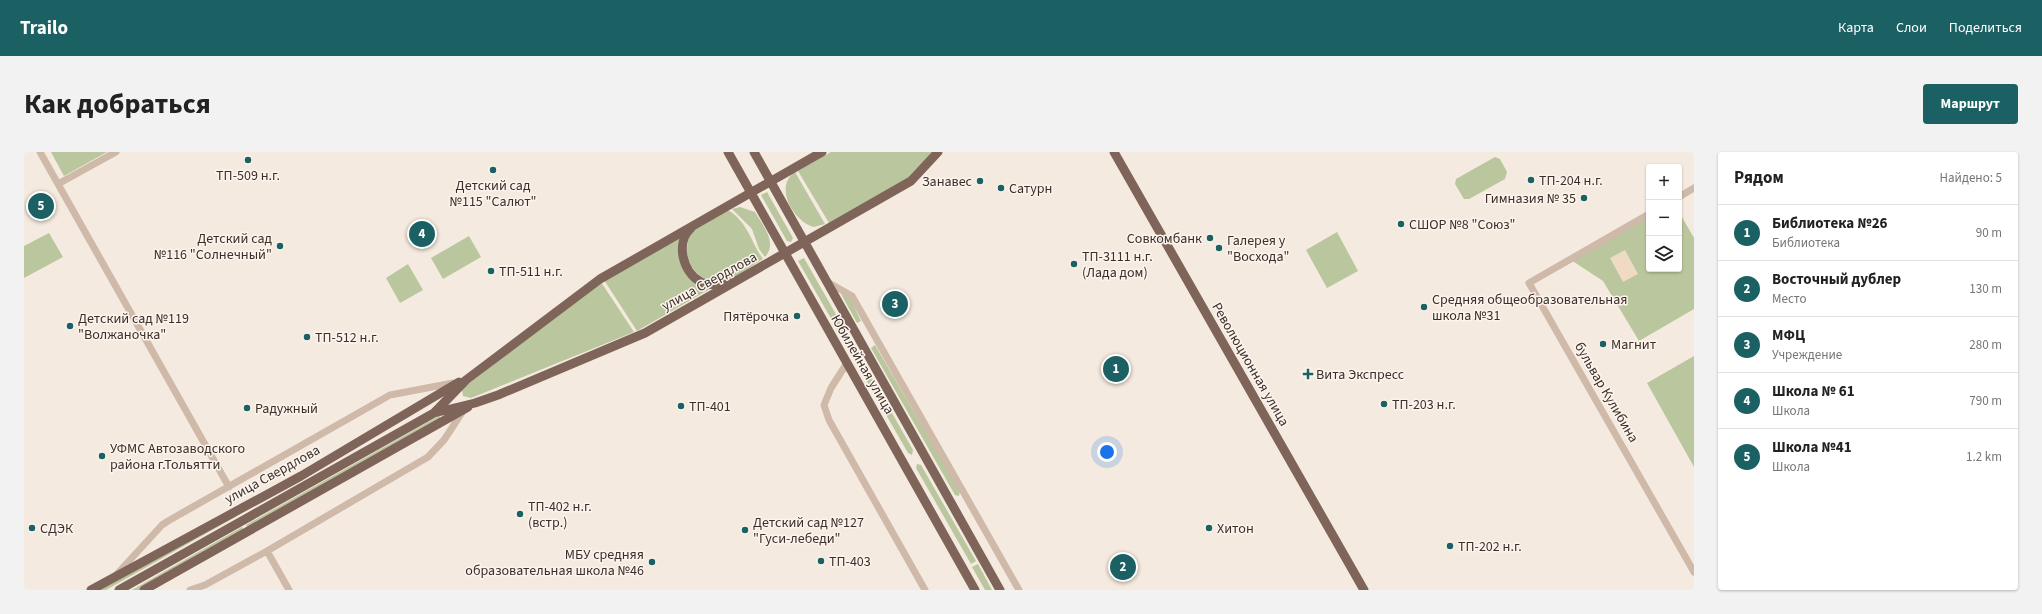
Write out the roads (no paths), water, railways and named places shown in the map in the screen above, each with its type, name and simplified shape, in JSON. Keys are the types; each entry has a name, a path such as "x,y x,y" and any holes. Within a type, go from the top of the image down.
{"main road":[{"name":"Юбилейная улица","path":"728,152 975,590"},
{"name":"Юбилейная улица","path":"754,152 806,242 1000,590"},
{"name":"улица Свердлова","path":"91,590 301,476 462,382 595,282 822,152"},
{"name":"улица Свердлова","path":"144,590 475,403 645,333 911,181 938,152"},
{"name":"Революционная улица","path":"1114,152 1364,590"},
{"path":"695,225 686,235 682,252 693,276 711,285 734,283"},
{"name":"улица Свердлова","path":"434,413 462,382"},
{"path":"462,382 459,391 461,396 464,400 475,403"},
{"name":"улица Свердлова","path":"119,590 434,413 475,403"}],"street":[{"path":"40,152 229,487"},
{"path":"58,184 116,152"},
{"path":"1682,195 1694,188"},
{"name":"бульвар Кулибина","path":"1646,216 1529,283 1694,572"},
{"path":"829,283 852,296 1019,590"},
{"path":"847,363 831,388 824,405 825,410 829,420 926,590"},
{"path":"114,577 162,525 390,396 462,382"},
{"path":"190,590 205,585 267,551 428,457 444,440 463,410"},
{"path":"267,551 289,590"}],"place":[{"name":"ТП-509 н.г.","path":"248,160"},
{"name":"Детский сад №115 \"Салют\"","path":"493,170"},
{"name":"ТП-204 н.г.","path":"1531,180"},
{"name":"Занавес","path":"980,181"},
{"name":"Сатурн","path":"1001,188"},
{"name":"Гимназия № 35","path":"1584,198"},
{"name":"Школа №41","path":"41,206"},
{"name":"СШОР №8 \"Союз\"","path":"1401,224"},
{"name":"Школа № 61","path":"422,234"},
{"name":"Совкомбанк","path":"1210,238"},
{"name":"Детский сад №116 \"Солнечный\"","path":"280,246"},
{"name":"Галерея у \"Восхода\"","path":"1219,248"},
{"name":"ТП-3111 н.г. (Лада дом)","path":"1074,264"},
{"name":"ТП-511 н.г.","path":"491,271"},
{"name":"МФЦ","path":"895,304"},
{"name":"Средняя общеобразовательная школа №31","path":"1424,307"},
{"name":"Пятёрочка","path":"797,316"},
{"name":"Детский сад №119 \"Волжаночка\"","path":"70,326"},
{"name":"ТП-512 н.г.","path":"307,337"},
{"name":"Магнит","path":"1603,344"},
{"name":"Библиотека №26","path":"1116,369"},
{"name":"Вита Экспресс","path":"1308,374"},
{"name":"ТП-203 н.г.","path":"1384,404"},
{"name":"ТП-401","path":"681,406"},
{"name":"Радужный","path":"247,408"},
{"name":"УФМС Автозаводского района г.Тольятти","path":"102,456"},
{"name":"ТП-402 н.г. (встр.)","path":"520,514"},
{"name":"СДЭК","path":"32,528"},
{"name":"Хитон","path":"1209,528"},
{"name":"Детский сад №127 \"Гуси-лебеди\"","path":"745,530"},
{"name":"ТП-202 н.г.","path":"1450,546"},
{"name":"ТП-403","path":"821,561"},
{"name":"МБУ средняя образовательная школа №46","path":"652,562"},
{"name":"Восточный дублер","path":"1123,567"}]}
